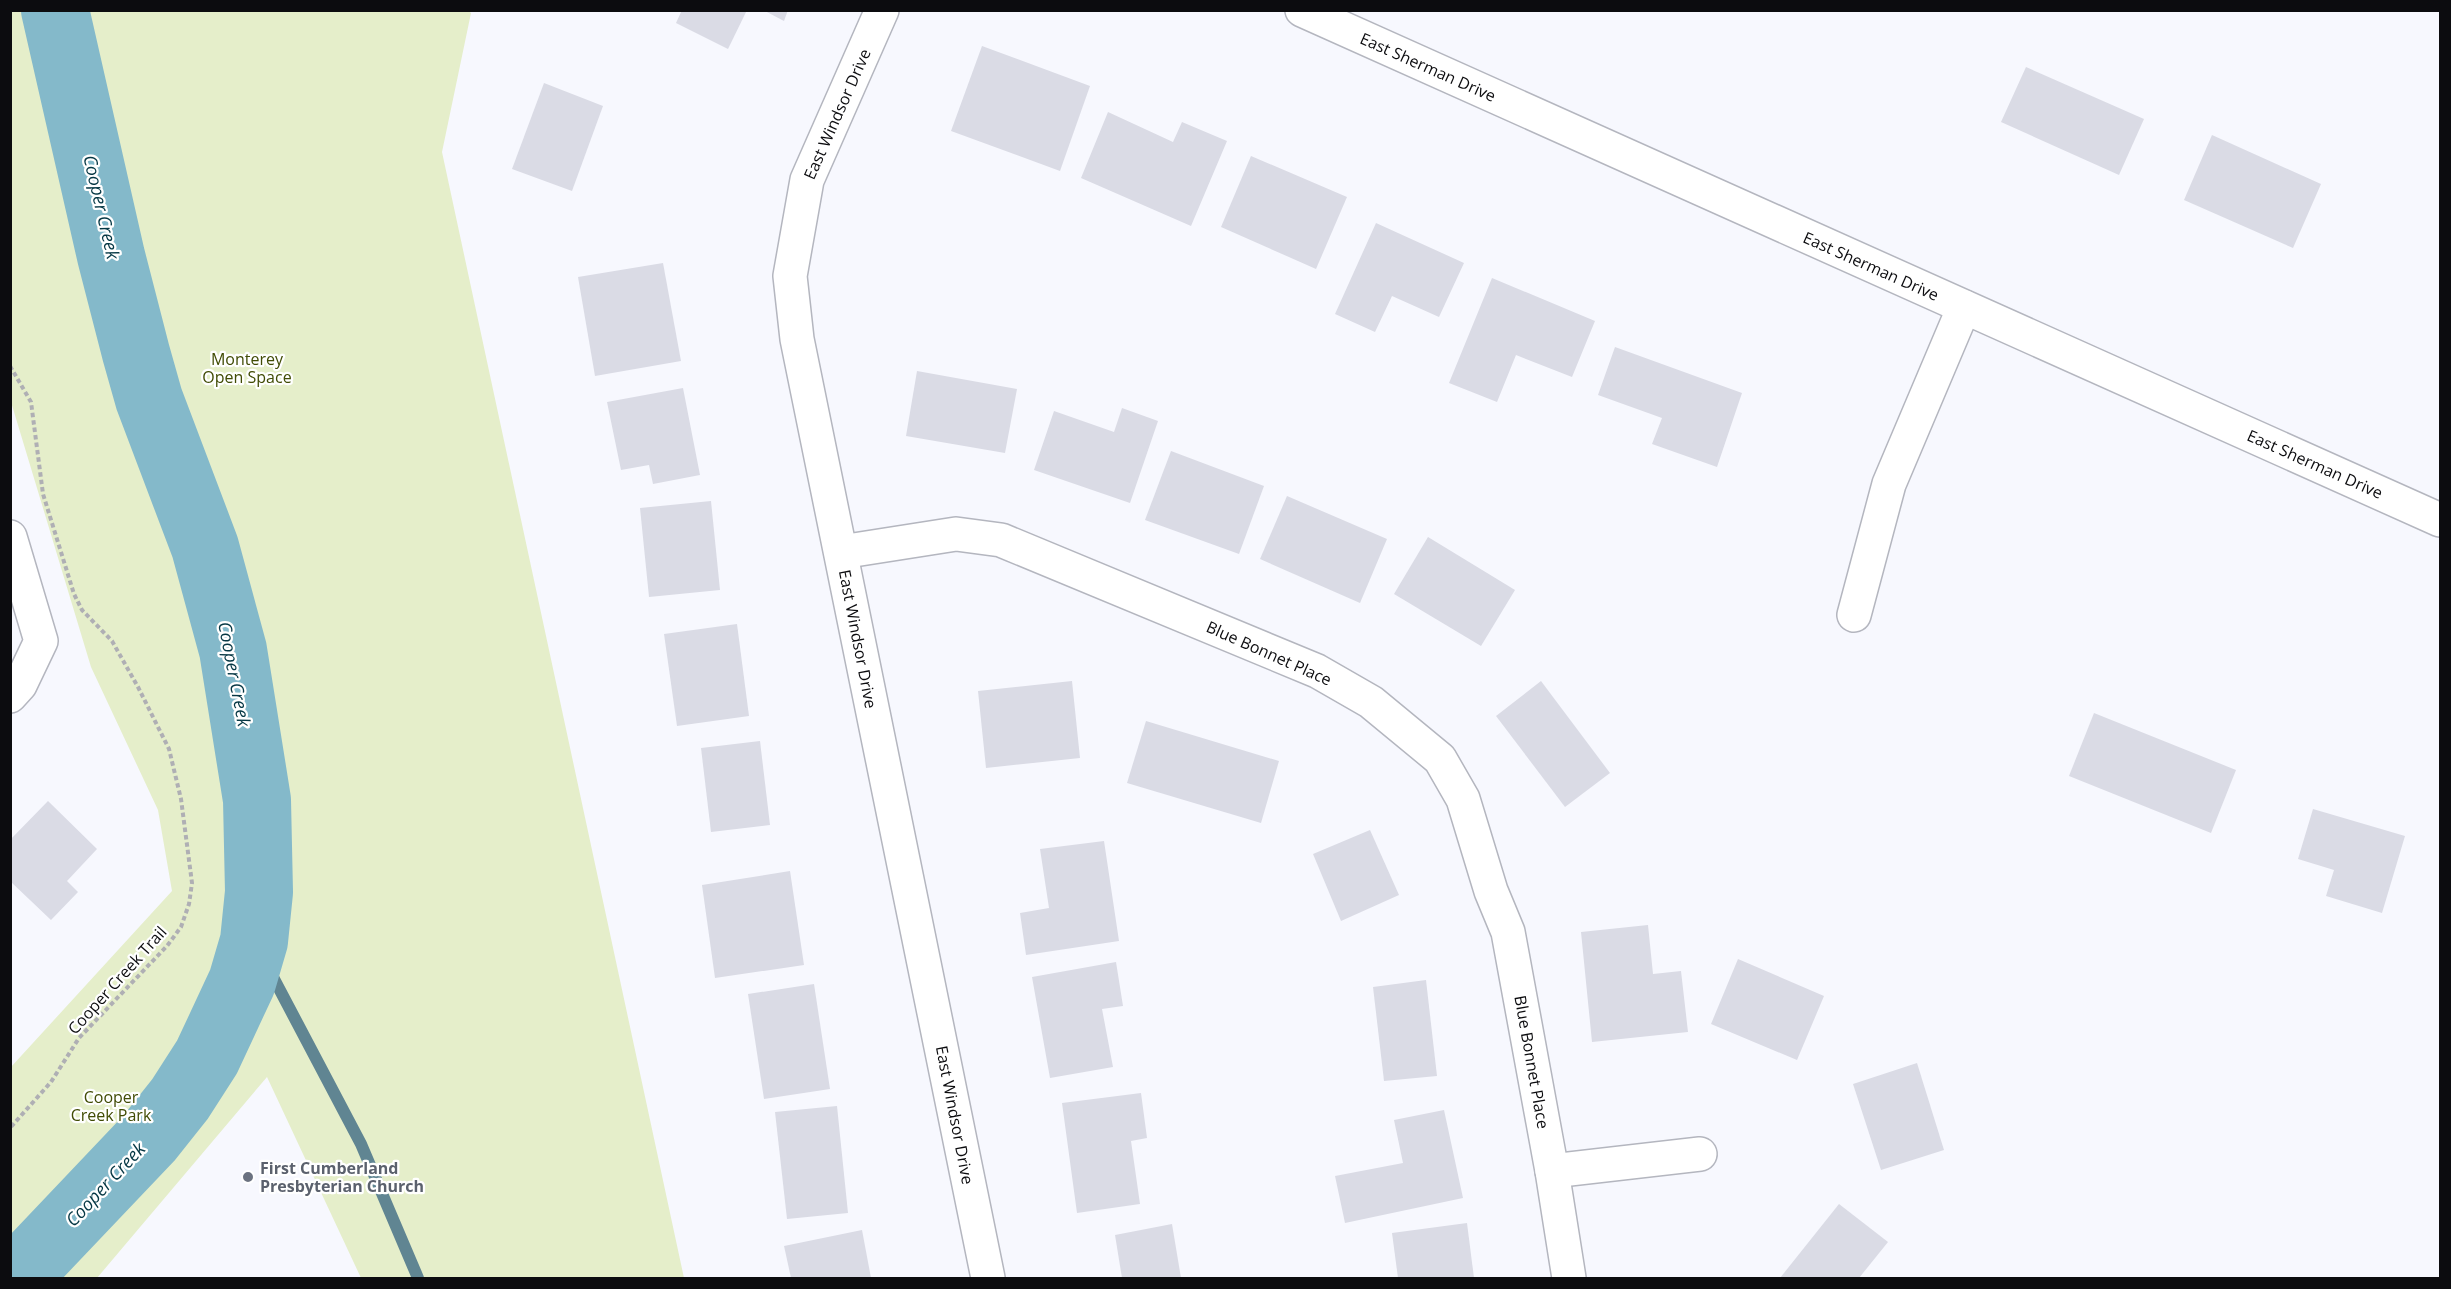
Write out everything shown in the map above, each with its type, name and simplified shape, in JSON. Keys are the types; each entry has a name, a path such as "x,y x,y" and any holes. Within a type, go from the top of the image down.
{"street":[{"name":"East Windsor Drive","path":"882,10 807,180 790,276 797,339 988,1278"},
{"name":"East Sherman Drive","path":"1302,10 2440,520"},
{"path":"1854,615 1889,484 1964,307"},
{"name":"Blue Bonnet Place","path":"841,552 956,534 1001,540 1317,671 1371,702 1440,759 1463,799 1491,891 1508,932 1552,1171 1569,1278"},
{"path":"10,537 41,641 20,686 10,696"},
{"path":"1552,1171 1700,1154"}],"path":[{"name":"Cooper Creek Trail","path":"10,366 31,402 43,494 74,594 82,610 102,628 112,641 169,749 181,799 192,884 189,904 181,927 167,946 79,1038 51,1082 10,1128"}],"green space":[{"name":"Monterey Open Space","path":"11,10 467,10 471,13 442,152 684,1278 361,1278 267,1077 97,1278 11,1278 11,1067 172,891 158,810 91,667 11,402"}],"building":[{"path":"682,10 747,10 728,49 676,23"},
{"path":"763,10 788,10 784,21"},
{"path":"982,46 1090,86 1060,171 951,131"},
{"path":"2026,67 2144,119 2119,175 2001,122"},
{"path":"544,83 603,106 572,191 512,169"},
{"path":"1108,112 1173,142 1182,122 1227,141 1191,226 1081,178"},
{"path":"2212,135 2321,184 2293,248 2184,200"},
{"path":"1251,156 1347,197 1316,269 1221,227"},
{"path":"1376,223 1464,263 1439,317 1392,296 1375,332 1335,314"},
{"path":"663,263 681,361 595,376 578,277"},
{"path":"1492,278 1595,321 1572,377 1516,355 1497,402 1449,383"},
{"path":"1615,347 1742,393 1717,467 1652,444 1662,418 1598,395"},
{"path":"917,371 1017,389 1005,453 906,436"},
{"path":"683,388 700,475 653,484 649,465 621,470 607,402"},
{"path":"1122,408 1158,421 1130,503 1034,470 1054,411 1114,432"},
{"path":"1171,451 1264,486 1239,554 1145,520"},
{"path":"1287,496 1387,539 1360,603 1260,559"},
{"path":"711,501 720,590 649,597 640,508"},
{"path":"1428,537 1515,590 1481,646 1394,594"},
{"path":"737,624 749,716 677,726 664,634"},
{"path":"1072,681 1080,758 986,768 978,691"},
{"path":"1541,681 1610,773 1565,807 1496,716"},
{"path":"2094,713 2236,770 2211,833 2069,776"},
{"path":"1146,721 1279,761 1261,823 1127,783"},
{"path":"760,741 770,825 711,832 701,748"},
{"path":"48,801 97,849 67,881 78,892 51,920 10,881 10,840"},
{"path":"2313,809 2405,836 2382,913 2326,896 2334,870 2298,859"},
{"path":"1370,830 1399,895 1341,921 1313,854"},
{"path":"1104,841 1119,941 1026,955 1020,913 1049,908 1040,849"},
{"path":"790,871 804,965 715,978 702,885"},
{"path":"1648,925 1653,974 1681,971 1688,1032 1592,1042 1581,932"},
{"path":"1738,959 1824,996 1797,1060 1711,1024"},
{"path":"1116,962 1123,1006 1102,1009 1113,1067 1050,1078 1032,977"},
{"path":"1426,980 1437,1076 1384,1081 1373,987"},
{"path":"814,984 830,1089 764,1099 748,994"},
{"path":"1917,1063 1944,1150 1881,1170 1853,1084"},
{"path":"1141,1093 1147,1138 1131,1141 1140,1204 1077,1213 1062,1103"},
{"path":"837,1106 848,1213 787,1219 775,1112"},
{"path":"1444,1110 1463,1198 1345,1223 1335,1176 1403,1163 1394,1120"},
{"path":"1839,1204 1888,1242 1859,1278 1780,1278"},
{"path":"1467,1223 1474,1278 1398,1278 1392,1233"},
{"path":"1172,1224 1181,1278 1122,1278 1115,1235"},
{"path":"862,1230 871,1278 791,1278 784,1246"}],"waterway":[{"name":"Cooper Creek","path":"16,1278 149,1138 180,1099 207,1057 242,982 254,941 259,892 257,800 233,650 205,547 149,399 136,353 111,256 55,10"},
{"path":"254,941 361,1144 418,1278"}],"place":[{"name":"First Cumberland Presbyterian Church","path":"248,1177"}],"park label":[{"name":"Cooper Creek Park","path":"111,1106"}]}
